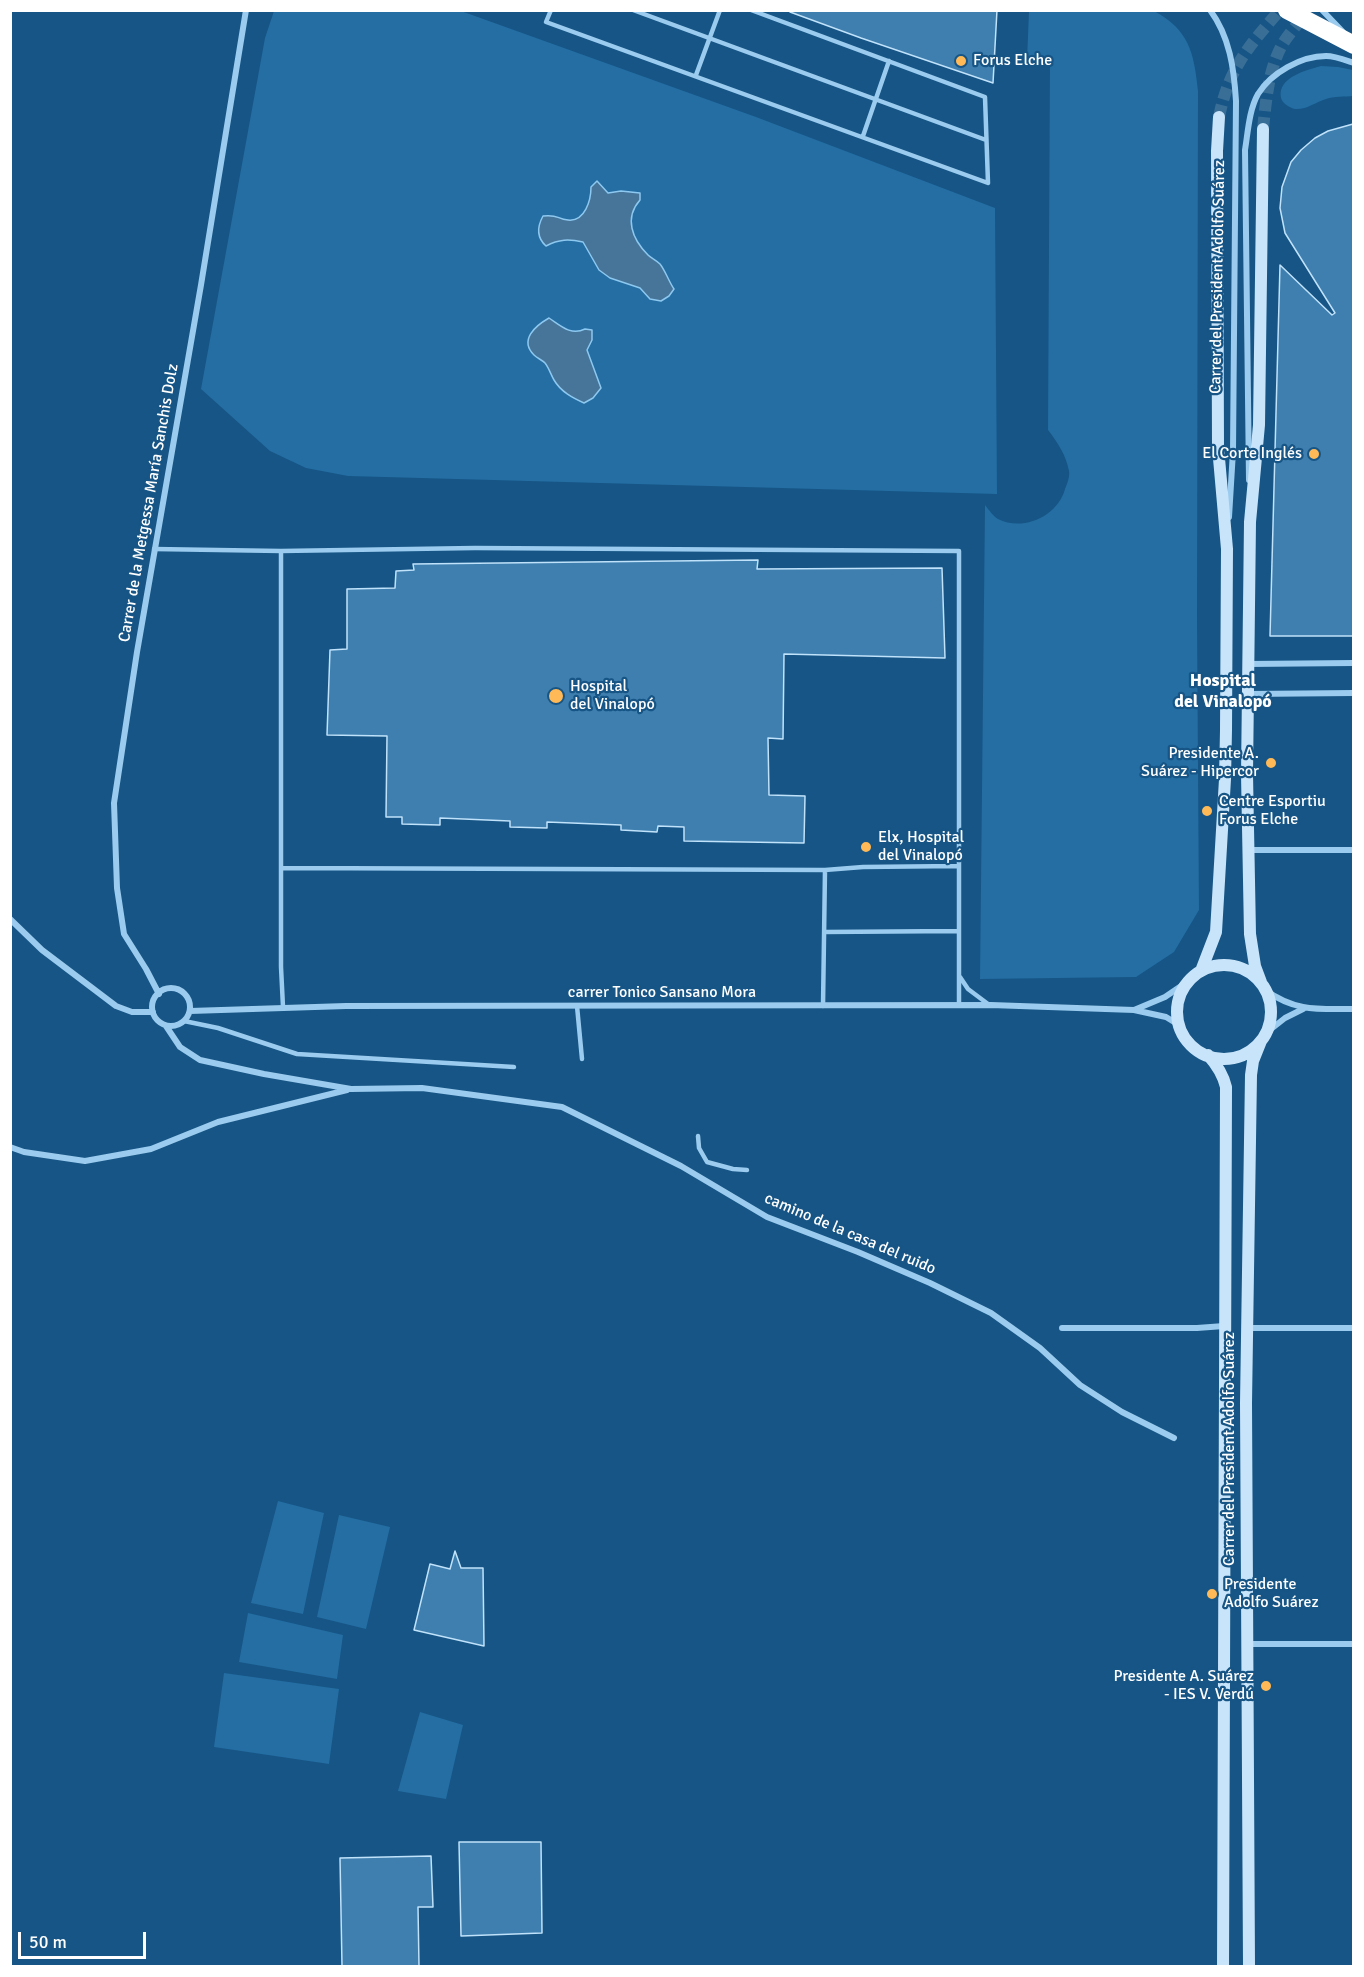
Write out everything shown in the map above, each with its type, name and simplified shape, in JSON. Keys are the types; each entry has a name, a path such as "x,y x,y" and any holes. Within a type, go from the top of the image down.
{"highway":[{"path":"1287,10 1353,44"}],"main road":[{"name":"Carrer del President Adolfo Suárez","path":"1201,971 1215,932 1225,779 1227,549 1218,447 1217,151 1219,117"},
{"name":"Carrer del President Adolfo Suárez","path":"1263,129 1259,426 1250,522 1248,664 1250,934 1255,966 1263,986"},
{"path":"1220,964 1235,966 1249,972 1263,986 1269,996 1271,1012 1269,1027 1264,1037 1250,1051 1235,1057 1220,1059 1192,1046 1182,1033 1179,1025 1178,1003 1183,989 1201,971 1220,964"},
{"name":"Carrer del President Adolfo Suárez","path":"1249,1966 1246,1644 1251,1075 1253,1061 1264,1037"},
{"name":"Carrer del President Adolfo Suárez","path":"1208,1055 1224,1078 1226,1087 1223,1966"}],"street":[{"name":"Carrer de la Metgessa María Sanchis Dolz","path":"159,994 124,934 117,888 114,802 154,549 201,285 246,10"},
{"name":"Carrer del President Adolfo Suárez","path":"1210,10 1223,33 1232,63 1236,101 1233,451 1227,549"},
{"path":"1322,10 1353,44"},
{"name":"Carrer del President Adolfo Suárez","path":"1250,522 1245,162 1249,124 1258,95 1289,66 1313,57 1326,56 1353,63"},
{"path":"1248,664 1353,663"},
{"path":"1248,694 1353,693"},
{"path":"1248,850 1353,850"},
{"path":"10,919 42,950 116,1006 132,1012 153,1012"},
{"name":"carrer Tonico Sansano Mora","path":"1134,1010 1165,997 1190,980"},
{"path":"1263,986 1274,997 1304,1009 1353,1009"},
{"path":"166,1026 175,1026 184,1021 190,1011 190,1002 183,992 170,988 154,999 153,1012 156,1019 166,1026 180,1047 200,1060 351,1089"},
{"name":"carrer Tonico Sansano Mora","path":"190,1011 283,1007 991,1005 1134,1010 1166,1017 1179,1025"},
{"path":"1264,1037 1285,1018 1304,1009"},
{"name":"camino de la casa del ruido","path":"351,1089 422,1088 562,1107 681,1166 767,1217 920,1278 991,1313 1040,1348 1080,1386 1122,1412 1174,1438"},
{"path":"10,1147 24,1152 85,1161 151,1149 218,1122 351,1089"},
{"path":"1062,1328 1224,1326"},
{"path":"1247,1328 1353,1328"},
{"path":"1246,1644 1353,1644"}],"lane":[{"path":"551,10 546,22 988,183 985,97 751,10"},
{"path":"633,10 986,141"},
{"path":"696,75 720,10"},
{"path":"863,136 889,61"},
{"path":"154,549 281,551 959,550 959,1005"},
{"path":"281,551 281,967 283,1007"},
{"path":"282,868 825,870 863,867 958,866"},
{"path":"823,1006 825,870"},
{"path":"824,932 959,931"},
{"path":"960,977 968,988 991,1005"},
{"path":"577,1006 582,1059"},
{"path":"184,1021 218,1028 297,1054 514,1067"},
{"path":"698,1136 699,1148 707,1161 733,1169 747,1170"}],"shaded area":[{"path":"274,11 461,11 756,117 995,208 997,494 348,476 306,468 270,451 201,389 265,38"},
{"path":"1029,11 1154,11 1175,26 1188,43 1198,91 1199,910 1174,952 1136,977 980,979 985,505 996,518 1008,523 1018,524 1038,519 1047,514 1061,499 1069,473 1064,454 1048,430 1050,61 1027,60"},
{"path":"1321,66 1353,70 1353,96 1329,98 1299,109 1289,106 1282,100 1281,91 1288,80 1301,72"},
{"path":"597,181 608,193 621,191 640,193 640,200 632,214 631,221 634,235 642,249 664,269 674,289 661,301 650,299 640,288 610,278 599,270 583,242 564,240 546,246 540,239 539,228 543,216 568,220 579,218 588,204 591,187"},
{"path":"549,318 571,331 592,330 592,340 587,350 601,388 593,398 584,403 560,388 545,363 530,349 528,339 534,329"},
{"path":"278,1501 324,1513 303,1614 251,1603"},
{"path":"339,1515 390,1527 366,1629 317,1617"},
{"path":"248,1613 343,1635 337,1679 239,1662"},
{"path":"224,1673 339,1689 329,1764 214,1747"},
{"path":"420,1712 463,1725 446,1799 398,1791"}],"building":[{"name":"Forus Elche","path":"790,10 997,10 993,83 861,38 790,12"},
{"name":"El Corte Inglés","path":"1353,124 1353,636 1270,636 1280,265 1332,315 1335,313 1285,233 1280,208 1282,187 1291,162 1301,150 1328,131"},
{"name":"Hospital del Vinalopó","path":"758,560 757,569 942,568 945,658 784,654 783,739 768,738 769,795 805,796 804,843 684,841 684,827 658,826 657,832 621,830 621,825 547,822 547,828 510,827 510,821 440,818 440,825 402,824 402,817 386,817 387,736 327,735 330,650 347,649 347,589 395,588 396,571 414,570 413,564"},
{"path":"455,1551 461,1568 483,1568 484,1646 414,1630 430,1564 450,1569"},
{"path":"459,1842 541,1842 542,1933 461,1936"},
{"path":"431,1856 433,1907 418,1907 419,1966 342,1966 340,1858"}],"tunnel":[{"path":"1219,117 1234,71 1258,35 1280,10"},
{"path":"1263,129 1268,86 1277,55 1308,10"}],"place":[{"name":"Forus Elche","path":"961,61"},
{"name":"El Corte Inglés","path":"1314,454"},
{"name":"Hospital del Vinalopó","path":"556,696"},
{"name":"Presidente A. Suárez - Hipercor","path":"1271,763"},
{"name":"Centre Esportiu Forus Elche","path":"1207,811"},
{"name":"Elx, Hospital del Vinalopó","path":"866,847"},
{"name":"Presidente Adolfo Suárez","path":"1212,1594"},
{"name":"Presidente A. Suárez - IES V. Verdú","path":"1266,1686"}],"district":[{"name":"Hospital del Vinalopó","path":"1223,691"}]}
